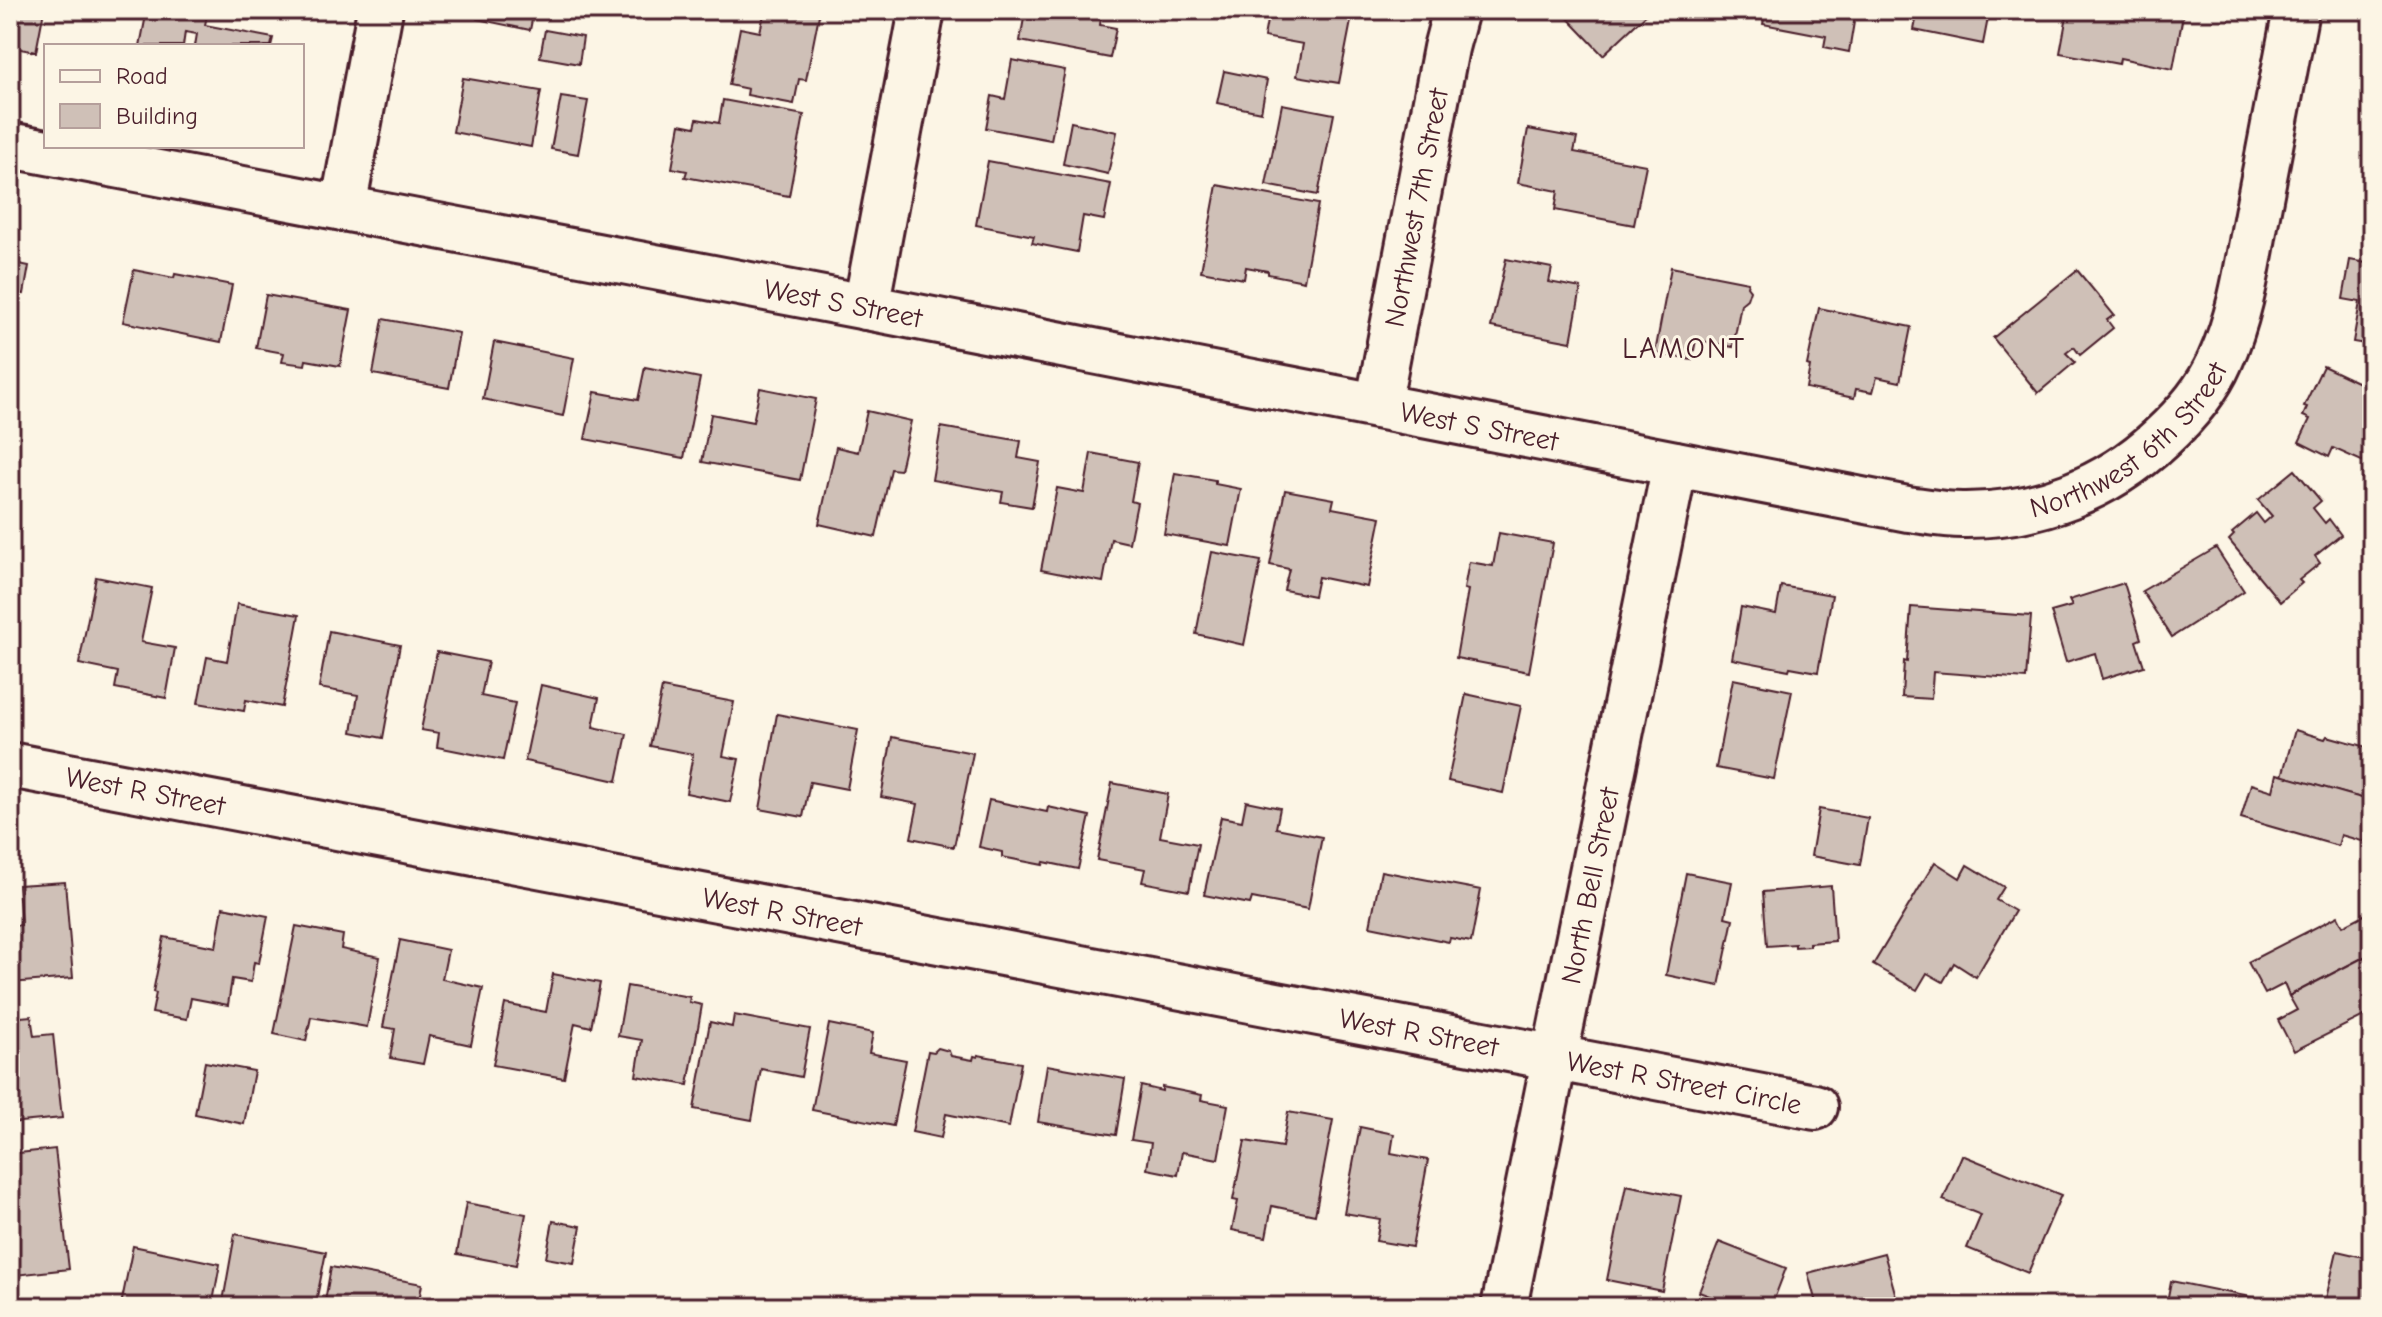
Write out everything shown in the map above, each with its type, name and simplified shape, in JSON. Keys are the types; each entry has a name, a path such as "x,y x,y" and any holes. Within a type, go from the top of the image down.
{"street":[{"path":"343,208 380,10"},
{"path":"866,307 922,10"},
{"name":"Northwest 7th Street","path":"1378,406 1446,48 1456,10"},
{"name":"Northwest 6th Street","path":"1675,464 1908,509 1961,515 2052,504 2096,486 2138,460 2176,425 2207,387 2229,341 2242,294 2296,10"},
{"name":"West S Street","path":"10,145 1675,464"},
{"name":"North Bell Street","path":"1504,1307 1675,464"},
{"name":"West R Street","path":"10,765 1553,1059"},
{"name":"West R Street Circle","path":"1553,1059 1815,1107"}],"building":[{"path":"10,10 44,10 36,52 10,47"},
{"path":"147,10 208,10 205,25 273,38 272,44 195,44 197,34 185,32 183,44 140,44"},
{"path":"479,10 534,10 530,30 477,19"},
{"path":"765,10 820,10 806,80 799,79 794,104 747,95 748,89 729,85 740,28 760,32"},
{"path":"1020,10 1102,10 1100,25 1116,28 1110,58 1020,41 1024,18 1019,17"},
{"path":"1269,10 1342,10 1341,14 1352,16 1339,83 1297,76 1303,44 1264,37"},
{"path":"1560,10 1651,10 1603,55"},
{"path":"1766,10 1856,10 1849,52 1824,47 1826,36 1763,24"},
{"path":"1918,10 2004,10 2003,16 1989,13 1983,44 1914,30"},
{"path":"2068,10 2184,10 2173,69 2120,58 2119,64 2060,53"},
{"path":"545,30 583,37 579,64 540,57"},
{"path":"1012,60 1065,70 1051,140 986,128 992,96 1005,99"},
{"path":"1224,71 1267,80 1261,112 1217,103"},
{"path":"463,78 541,91 531,147 453,132"},
{"path":"561,97 588,101 578,154 551,149"},
{"path":"723,100 804,115 789,196 685,177 687,171 672,168 680,124 695,127 697,119 719,123"},
{"path":"1282,104 1334,114 1318,195 1266,185"},
{"path":"1071,122 1117,132 1108,174 1063,164"},
{"path":"1528,129 1577,138 1574,152 1646,165 1634,225 1555,210 1558,191 1518,183"},
{"path":"988,161 1111,184 1104,220 1083,216 1077,252 1032,243 1034,236 976,225"},
{"path":"1217,185 1318,204 1304,281 1246,267 1244,279 1201,271"},
{"path":"1506,259 1552,268 1549,282 1581,288 1571,342 1491,327"},
{"path":"2350,260 2372,264 2372,345 2353,342 2360,302 2343,299"},
{"path":"10,262 29,266 24,294 10,292"},
{"path":"1671,267 1748,282 1750,290 1741,304 1733,347 1696,340 1692,360 1655,353"},
{"path":"134,270 232,285 221,342 123,322"},
{"path":"2077,270 2114,315 2107,320 2113,328 2080,355 2074,347 2066,353 2075,362 2038,393 1993,338"},
{"path":"266,295 351,310 340,366 306,360 305,365 282,362 284,353 256,348"},
{"path":"1819,308 1911,327 1900,382 1877,377 1873,392 1856,389 1854,398 1806,388 1810,366 1807,365"},
{"path":"383,319 459,333 449,388 373,374"},
{"path":"494,342 574,358 563,416 483,399"},
{"path":"2323,366 2372,389 2372,450 2366,463 2333,448 2329,457 2299,442 2310,419 2303,416 2307,407 2304,406"},
{"path":"645,367 700,378 684,458 585,439 595,392 638,400"},
{"path":"760,388 816,399 800,480 702,462 711,414 753,422"},
{"path":"867,411 911,421 900,470 891,469 876,537 819,524 836,447 858,452"},
{"path":"941,427 1021,441 1018,458 1040,462 1032,507 1001,502 1003,492 932,480"},
{"path":"1091,453 1138,462 1131,501 1137,503 1129,543 1111,539 1103,582 1041,570 1057,488 1084,493"},
{"path":"2295,470 2321,501 2313,508 2325,523 2329,519 2341,535 2315,556 2320,563 2299,580 2302,583 2280,602 2229,540 2234,535 2232,533 2256,513 2264,523 2272,516 2258,500"},
{"path":"1175,473 1215,480 1215,484 1241,489 1230,546 1164,534"},
{"path":"1285,490 1334,499 1332,508 1381,517 1367,587 1318,577 1314,596 1284,590 1289,569 1270,565"},
{"path":"1499,533 1553,543 1529,672 1456,658 1468,590 1464,589 1469,562 1493,566"},
{"path":"2216,548 2244,591 2172,637 2142,591"},
{"path":"1212,552 1261,561 1244,645 1196,634"},
{"path":"96,577 152,588 141,642 175,648 166,698 115,688 118,672 79,664"},
{"path":"2124,583 2141,639 2136,641 2144,666 2102,679 2095,653 2066,662 2051,612 2072,606 2069,600"},
{"path":"1781,586 1832,595 1818,672 1732,659 1741,607 1776,614"},
{"path":"10,587 17,647 10,648"},
{"path":"237,604 299,615 282,707 246,700 244,711 198,703 207,657 227,661"},
{"path":"1911,607 2031,616 2026,679 1933,672 1931,699 1902,697"},
{"path":"329,631 400,645 383,738 352,732 358,695 319,688"},
{"path":"437,652 488,662 481,696 515,703 503,760 437,747 439,733 421,730"},
{"path":"1733,679 1792,691 1774,779 1716,768"},
{"path":"541,685 599,698 593,727 627,734 617,781 525,761"},
{"path":"662,688 734,702 723,756 739,759 730,802 686,793 693,754 650,746"},
{"path":"1466,694 1521,706 1503,793 1448,781"},
{"path":"777,714 858,730 847,789 810,782 803,817 760,809"},
{"path":"2295,730 2367,747 2364,759 2372,762 2372,801 2282,776"},
{"path":"892,737 973,753 954,847 911,838 918,804 881,797"},
{"path":"2277,774 2372,801 2372,844 2341,835 2338,846 2241,818 2251,784 2273,791"},
{"path":"1112,783 1168,794 1160,837 1198,844 1189,891 1142,882 1145,869 1097,860"},
{"path":"989,800 1047,812 1048,807 1090,816 1078,869 1002,857 1002,852 979,847"},
{"path":"1246,801 1280,808 1276,828 1322,837 1308,909 1252,898 1250,904 1204,895 1221,817 1242,821"},
{"path":"1819,809 1868,818 1860,865 1811,856"},
{"path":"1935,862 1960,878 1967,865 2004,887 1996,900 2015,911 1976,977 1954,963 1943,982 1927,973 1917,990 1873,965"},
{"path":"1381,871 1481,890 1471,942 1450,938 1449,942 1370,926"},
{"path":"1686,873 1732,882 1725,917 1733,919 1719,986 1666,975"},
{"path":"65,882 73,978 10,983 10,926 21,925 18,885"},
{"path":"1831,886 1835,941 1809,943 1809,946 1767,946 1763,892"},
{"path":"223,907 268,916 259,963 254,962 251,982 232,979 228,1005 191,998 187,1019 152,1013 164,937 216,947"},
{"path":"2372,911 2372,953 2289,996 2284,984 2265,994 2248,962 2338,916 2343,926"},
{"path":"296,926 343,935 341,949 380,957 367,1027 311,1017 306,1041 274,1034"},
{"path":"400,940 448,950 442,979 483,988 471,1045 429,1036 423,1064 390,1058 395,1029 383,1027"},
{"path":"2372,953 2372,1012 2294,1051 2278,1020 2297,1010 2289,996"},
{"path":"553,974 600,983 591,1027 575,1023 564,1078 493,1065 505,1004 546,1012"},
{"path":"627,986 690,997 689,1002 702,1005 688,1085 636,1076 642,1040 618,1036"},
{"path":"734,1015 810,1029 801,1077 761,1069 752,1120 694,1109 710,1022 732,1027"},
{"path":"31,1016 34,1036 53,1034 62,1118 10,1123 10,1018"},
{"path":"829,1024 873,1033 869,1053 906,1060 893,1126 812,1110"},
{"path":"938,1048 949,1051 951,1056 973,1060 978,1055 1021,1063 1009,1127 946,1114 941,1138 912,1132 928,1051 934,1052"},
{"path":"205,1062 254,1071 244,1124 195,1114"},
{"path":"1047,1065 1125,1079 1116,1135 1038,1122"},
{"path":"1141,1086 1202,1095 1201,1100 1228,1105 1218,1159 1182,1152 1178,1175 1147,1169 1151,1143 1131,1140"},
{"path":"1288,1112 1333,1120 1315,1215 1272,1206 1266,1237 1232,1230 1238,1201 1233,1200 1245,1141 1282,1147"},
{"path":"1360,1127 1394,1134 1391,1153 1428,1160 1412,1247 1376,1241 1380,1219 1344,1213"},
{"path":"55,1149 69,1269 15,1275 10,1235 10,1154"},
{"path":"1962,1155 2061,1195 2028,1273 1967,1248 1981,1215 1943,1200"},
{"path":"1626,1185 1681,1196 1662,1291 1607,1280"},
{"path":"466,1203 526,1214 516,1265 457,1254"},
{"path":"553,1221 581,1226 574,1263 546,1258"},
{"path":"235,1234 326,1252 315,1307 222,1307"},
{"path":"1719,1242 1786,1268 1771,1307 1738,1307 1699,1292"},
{"path":"133,1246 220,1264 212,1307 121,1305"},
{"path":"2337,1251 2372,1259 2372,1307 2324,1307"},
{"path":"1884,1253 1899,1307 1817,1307 1808,1273"},
{"path":"331,1267 422,1284 418,1307 324,1307"},
{"path":"2171,1281 2260,1299 2259,1307 2166,1307"}],"district":[{"name":"LAMONT","path":"1684,348"}]}
